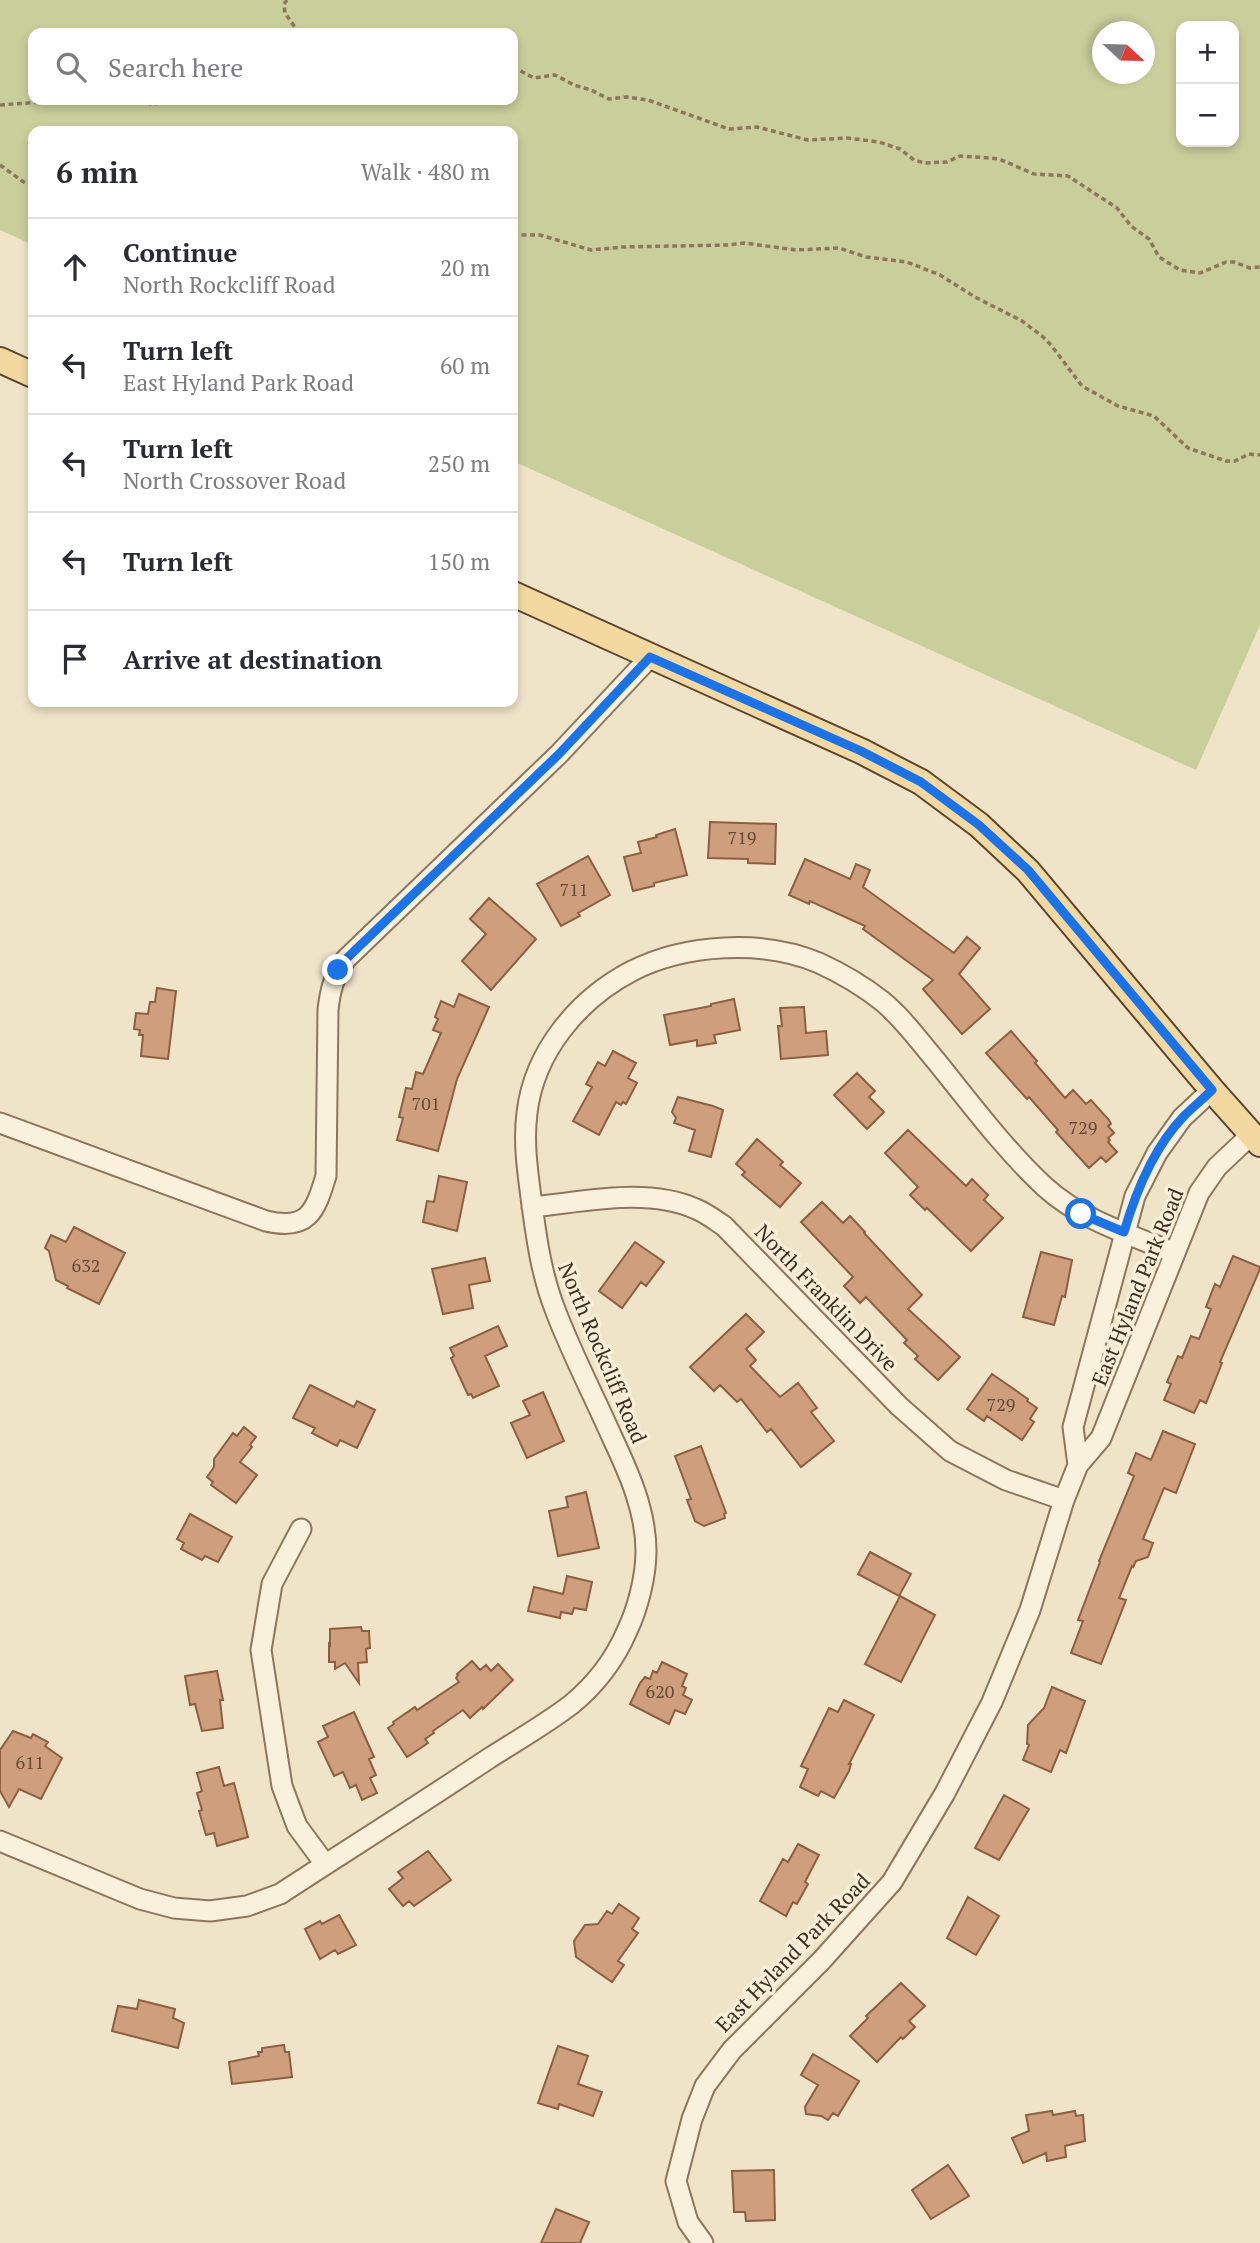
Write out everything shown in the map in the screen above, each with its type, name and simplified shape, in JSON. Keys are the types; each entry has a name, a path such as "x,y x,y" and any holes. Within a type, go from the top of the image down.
{"main road":[{"path":"0,360 28,373"},
{"path":"518,596 861,751 921,782 979,825 1028,870 1256,1139"}],"street":[{"path":"0,1123 266,1221 282,1225 298,1223 310,1215 319,1199 326,1176 328,1010 329,996 338,970 346,959 559,754 650,657"},
{"name":"North Rockcliff Road","path":"0,1841 140,1899 174,1908 210,1911 247,1906 280,1894 573,1703 604,1673 628,1630 640,1589 646,1552 641,1509 628,1472 556,1312 540,1263 526,1159 527,1111 549,1048 586,1001 631,972 662,958 715,948 784,953 815,961 881,1000 904,1022 985,1121 1046,1188 1081,1214 1175,1253"},
{"name":"East Hyland Park Road","path":"1078,1465 1073,1427 1135,1196 1157,1153 1182,1118 1212,1090"},
{"name":"East Hyland Park Road","path":"703,2243 688,2222 676,2181 692,2119 705,2086 732,2050 822,1960 892,1882 945,1793 992,1702 1030,1610 1064,1500 1078,1465 1101,1438 1199,1193 1216,1167 1256,1139"},
{"name":"North Franklin Drive","path":"532,1207 635,1197 668,1200 698,1209 724,1226 899,1406 950,1451 1006,1480 1064,1500"},
{"path":"301,1529 272,1584 261,1650 282,1786 297,1826 325,1864"}],"path":[{"path":"287,0 284,4 285,13 296,28"},
{"path":"518,70 534,78 555,75 609,99 626,97 648,100 729,129 757,127 808,139 847,138 879,142 900,149 914,160 925,163 947,162 960,156 990,158 999,159 1034,174 1068,176 1117,208 1131,226 1149,239 1159,257 1180,270 1200,273 1226,262 1250,268 1260,267"},
{"path":"0,105 28,103"},
{"path":"0,165 28,184"},
{"path":"518,235 540,235 591,250 727,246 744,243 796,250 839,248 866,257 908,262 940,275 975,298 1022,321 1051,345 1082,386 1118,406 1154,416 1188,448 1226,461 1235,461 1249,454 1260,455"}],"green space":[{"path":"0,0 1260,0 1260,625 1196,770 518,463 518,126 28,126 28,243 0,230"}],"building":[{"path":"710,822 776,824 775,864 748,863 748,859 708,858"},
{"path":"675,829 687,875 633,891 624,857 641,853 638,842"},
{"path":"588,856 610,895 561,926 537,884"},
{"path":"805,859 850,879 856,864 870,870 863,887 954,953 967,937 980,948 959,974 990,1009 962,1034 923,989 933,980 863,929 865,926 810,901 809,904 789,895"},
{"path":"489,898 536,939 491,990 462,961 486,934 470,919"},
{"path":"157,988 176,991 168,1059 141,1056 143,1035 139,1035 140,1030 134,1029 136,1013 148,1014 150,1002 155,1002"},
{"path":"459,994 489,1007 457,1079 438,1151 397,1140 403,1118 399,1117 406,1088 412,1089 416,1072 423,1074 441,1033 433,1030 441,1001 454,1007"},
{"path":"734,999 740,1030 714,1035 716,1043 697,1046 697,1040 670,1045 664,1015"},
{"path":"804,1007 806,1033 826,1031 828,1055 781,1059 778,1026 782,1026 780,1008"},
{"path":"1011,1031 1065,1098 1073,1090 1086,1104 1091,1100 1109,1120 1111,1124 1108,1126 1114,1133 1108,1138 1108,1142 1117,1152 1106,1162 1101,1157 1089,1168 1029,1097 1027,1099 986,1053"},
{"path":"613,1051 636,1063 628,1078 637,1083 626,1104 616,1102 599,1135 573,1121 592,1087 586,1084 598,1062 605,1066"},
{"path":"857,1073 875,1091 869,1097 884,1112 867,1129 834,1095"},
{"path":"678,1097 723,1110 711,1157 689,1151 695,1130 674,1123 676,1118 672,1112"},
{"path":"908,1130 966,1186 972,1179 988,1195 984,1200 1003,1218 971,1251 910,1195 918,1187 885,1153"},
{"path":"757,1139 783,1162 780,1165 801,1183 780,1207 742,1175 745,1172 736,1164"},
{"path":"439,1176 467,1182 457,1231 423,1222 427,1201 434,1202"},
{"path":"822,1202 843,1223 850,1216 922,1295 908,1309 960,1357 938,1380 915,1359 918,1356 904,1343 907,1340 866,1297 860,1303 844,1286 853,1277 801,1222"},
{"path":"74,1227 125,1253 99,1304 56,1280 49,1251 45,1248 51,1235 66,1242"},
{"path":"635,1242 664,1262 646,1286 641,1282 622,1308 599,1291"},
{"path":"1041,1252 1072,1260 1065,1297 1062,1296 1054,1325 1023,1317"},
{"path":"1233,1256 1260,1269 1220,1362 1222,1363 1206,1403 1200,1400 1194,1413 1164,1400 1171,1384 1167,1382 1178,1356 1182,1358 1191,1336 1199,1339 1211,1309 1206,1307 1215,1284 1220,1287"},
{"path":"485,1258 490,1281 469,1285 473,1308 443,1314 432,1269"},
{"path":"746,1314 764,1332 746,1349 756,1360 750,1366 780,1397 798,1383 817,1408 811,1412 834,1441 801,1467 771,1429 767,1432 741,1399 737,1402 720,1385 714,1391 690,1367"},
{"path":"498,1326 507,1346 485,1356 499,1386 473,1398 471,1394 468,1395 451,1358 454,1356 450,1348"},
{"path":"992,1374 1037,1408 1030,1419 1034,1422 1022,1440 987,1416 984,1421 967,1409"},
{"path":"310,1385 354,1407 357,1401 375,1410 357,1448 340,1440 337,1446 312,1433 315,1428 293,1418"},
{"path":"543,1392 564,1441 527,1458 511,1423 530,1415 523,1401"},
{"path":"244,1427 256,1437 240,1462 257,1475 236,1503 211,1485 213,1482 207,1477 214,1467 214,1459 233,1433 237,1436"},
{"path":"1163,1431 1195,1444 1176,1493 1164,1488 1143,1539 1153,1543 1148,1557 1136,1561 1132,1566 1119,1598 1126,1600 1101,1664 1071,1653 1083,1621 1078,1620 1134,1476 1128,1473 1136,1453 1151,1460"},
{"path":"701,1446 726,1513 725,1518 704,1526 695,1521 687,1500 691,1499 675,1456"},
{"path":"586,1492 599,1548 558,1556 549,1511 568,1507 566,1497"},
{"path":"190,1514 232,1537 218,1562 205,1556 202,1560 181,1549 184,1543 177,1539"},
{"path":"870,1552 911,1574 899,1596 858,1574"},
{"path":"567,1576 592,1582 586,1610 574,1608 572,1614 561,1612 560,1618 528,1611 534,1587 563,1594"},
{"path":"900,1596 935,1615 901,1682 865,1664"},
{"path":"361,1627 362,1631 369,1631 370,1648 366,1649 367,1662 358,1663 359,1683 345,1663 335,1669 335,1662 329,1662 329,1644 330,1629"},
{"path":"472,1661 480,1670 486,1665 491,1671 498,1664 513,1680 483,1709 482,1707 470,1718 463,1710 433,1731 434,1733 425,1739 428,1743 407,1757 388,1728 415,1707 417,1710 459,1682 457,1674"},
{"path":"662,1662 687,1674 682,1686 686,1688 683,1695 692,1700 685,1714 675,1710 669,1724 630,1704 640,1683 645,1677 650,1679 653,1671 657,1673"},
{"path":"217,1671 223,1700 220,1700 223,1728 202,1731 195,1704 190,1705 185,1676"},
{"path":"1052,1687 1085,1701 1066,1753 1060,1750 1051,1772 1023,1760 1029,1745 1028,1725 1044,1708"},
{"path":"844,1700 874,1715 834,1798 821,1791 818,1796 800,1787 808,1769 801,1766 829,1708 838,1712"},
{"path":"354,1712 374,1757 369,1759 376,1775 370,1778 377,1793 362,1800 356,1785 350,1788 343,1772 334,1776 318,1742 328,1737 323,1726"},
{"path":"13,1731 31,1738 33,1734 48,1742 45,1746 62,1758 41,1799 19,1789 9,1807 0,1791 0,1750"},
{"path":"219,1767 224,1786 234,1783 248,1837 217,1846 214,1833 206,1835 199,1811 202,1810 197,1793 202,1791 197,1773"},
{"path":"1004,1795 1029,1809 999,1860 975,1848"},
{"path":"798,1844 819,1855 805,1882 808,1884 797,1904 793,1902 786,1916 760,1901 783,1859 788,1862"},
{"path":"428,1851 451,1880 414,1906 409,1901 403,1906 389,1889 403,1878 398,1872"},
{"path":"968,1897 999,1916 976,1955 947,1938"},
{"path":"619,1904 639,1918 632,1929 638,1933 618,1961 624,1965 612,1982 576,1957 574,1941 585,1925 598,1924 607,1911 612,1914"},
{"path":"339,1915 356,1945 338,1954 335,1950 320,1959 305,1929"},
{"path":"901,1983 925,2006 909,2021 915,2027 903,2039 901,2037 877,2062 850,2036 868,2018 866,2016"},
{"path":"139,2000 175,2009 173,2018 184,2023 178,2048 112,2031 118,2006 137,2009"},
{"path":"284,2045 285,2052 289,2052 292,2077 232,2084 229,2062 259,2056 258,2052 262,2052 262,2048"},
{"path":"558,2046 588,2056 578,2084 602,2092 593,2116 559,2104 558,2109 538,2103"},
{"path":"813,2054 859,2081 838,2116 833,2113 828,2120 806,2114 805,2107 818,2085 801,2075"},
{"path":"1052,2111 1053,2115 1075,2111 1076,2116 1083,2115 1085,2141 1065,2146 1066,2157 1047,2161 1046,2153 1023,2163 1012,2138 1029,2131 1026,2115"},
{"path":"948,2165 969,2196 931,2219 912,2190"},
{"path":"774,2170 775,2220 746,2221 745,2212 734,2212 732,2171"},
{"path":"556,2209 589,2222 580,2243 541,2243"}],"route":[{"path":"338,970 346,959 559,754 650,657 861,751 921,782 979,825 1028,870 1212,1090 1182,1118 1157,1153 1135,1196 1124,1232 1081,1214"}]}
